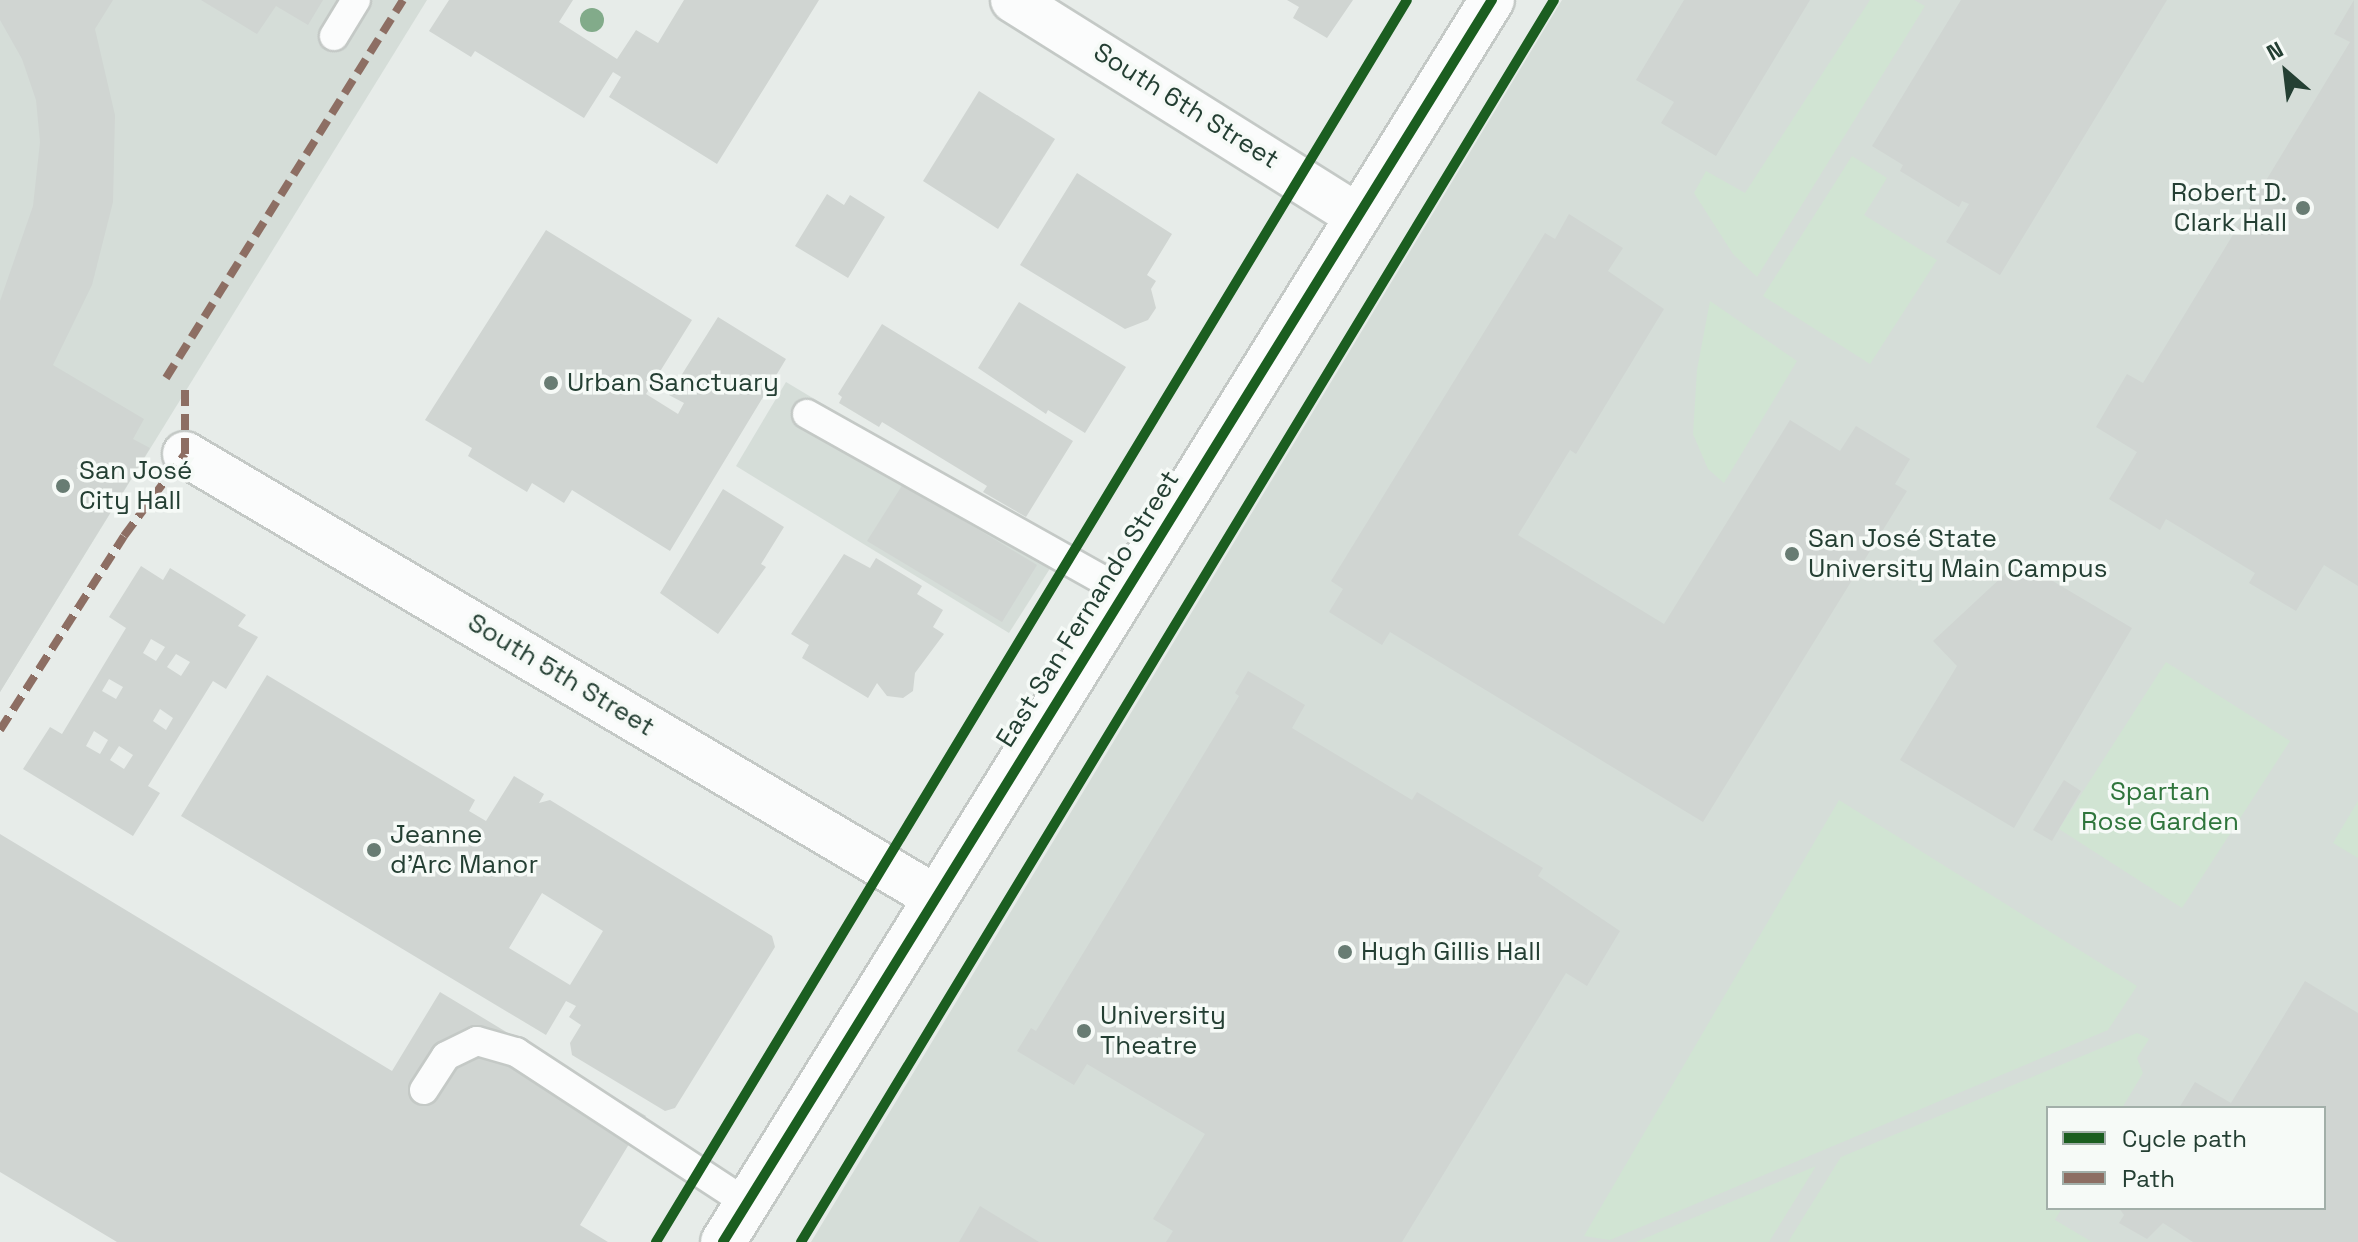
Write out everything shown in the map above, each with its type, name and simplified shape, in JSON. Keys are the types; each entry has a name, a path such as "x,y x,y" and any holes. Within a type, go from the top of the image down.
{"main road":[{"name":"South 6th Street","path":"1013,0 1356,215"},
{"name":"East San Fernando Street","path":"723,1242 1356,215 1492,0"},
{"name":"South 5th Street","path":"185,454 935,897"}],"lane":[{"path":"334,36 356,0"},
{"path":"807,414 1124,592"},
{"path":"424,1090 446,1056 477,1041 516,1052 747,1203"}],"shaded area":[{"path":"0,0 427,0 0,692"},
{"name":"San José State University Main Campus","path":"1562,0 2358,0 2358,1242 811,1242"},
{"path":"786,382 1063,548 1009,633 736,466"}],"green space":[{"path":"1870,0 1914,0 1925,6 1757,277 1733,254 1694,193 1706,171 1745,193"},
{"path":"1852,156 1887,178 1864,215 1937,260 1870,364 1763,296"},
{"path":"1710,301 1797,361 1724,483 1708,469 1693,434 1697,370"},
{"name":"Spartan Rose Garden","path":"2166,662 2290,741 2182,908 2059,829"},
{"path":"1839,800 2137,986 2108,1030 1610,1240 1584,1236"},
{"path":"2358,801 2358,858 2333,843"},
{"path":"2137,1033 2149,1039 2137,1058 2143,1073 2123,1106 2046,1106 2046,1210 2061,1210 2055,1220 2092,1242 1788,1242 1841,1157"},
{"path":"1816,1166 1769,1242 1636,1242"}],"building":[{"path":"0,0 113,0 95,29 115,115 113,202 92,285 53,365 144,419 133,439 150,448 0,692 0,301 33,206 40,142 36,100 22,59 0,20"},
{"path":"201,0 323,0 308,25 276,6 257,34"},
{"path":"449,0 573,0 559,22 617,59 636,30 658,43 684,0 819,0 717,164 609,97 621,77 613,72 584,118 475,51 471,57 429,31"},
{"path":"1287,0 1353,0 1327,38 1293,18 1299,7"},
{"path":"1684,0 1810,0 1716,156 1661,123 1674,102 1636,80"},
{"path":"1961,0 2167,0 2000,275 1946,242 1969,204 1962,201 1959,207 1900,171 1903,165 1872,146"},
{"name":"Robert D. Clark Hall","path":"2354,0 2358,586 2324,565 2296,611 2249,583 2255,573 2166,519 2160,530 2109,499 2137,452 2096,427 2127,374 2143,383 2350,42 2334,34"},
{"path":"979,91 1055,139 998,229 923,181"},
{"path":"1077,173 1172,234 1147,275 1156,281 1151,289 1156,308 1148,320 1125,329 1020,265"},
{"path":"827,194 844,205 850,195 885,217 848,278 795,246"},
{"path":"1569,214 1623,248 1608,271 1664,309 1576,454 1570,450 1518,535 1664,624 1790,420 1840,451 1856,426 1910,459 1895,484 1907,491 1703,822 1390,632 1382,645 1329,612 1343,589 1331,581 1545,233 1555,239"},
{"name":"Urban Sanctuary","path":"546,230 692,320 646,394 678,414 684,403 669,395 718,317 786,359 670,551 572,490 564,503 532,483 527,492 468,456 472,448 425,420"},
{"path":"1019,302 1126,367 1085,433 1048,410 1046,414 978,368"},
{"path":"882,324 1073,441 1026,517 983,492 987,486 882,422 879,427 839,403 842,397 838,394"},
{"path":"903,484 1037,565 1002,622 867,541"},
{"path":"723,489 784,527 761,564 766,567 718,634 660,593"},
{"path":"844,554 870,568 876,558 922,586 917,594 943,610 933,627 944,634 915,673 913,691 903,698 887,696 877,683 868,698 802,658 809,645 791,634"},
{"path":"2019,561 2132,628 2014,828 1900,760 1957,666 1933,641"},
{"path":"141,566 163,580 170,568 246,615 238,626 258,637 226,689 213,681 148,786 160,793 133,836 23,769 50,727 62,734 126,628 109,617","holes":["151,639 165,647 156,661 143,653","176,654 190,662 181,676 167,667","109,679 123,687 116,699 102,691","160,709 173,718 166,730 153,721","94,731 108,740 100,754 86,746","119,746 133,755 124,769 110,760"]},
{"name":"Hugh Gillis Hall","path":"1248,671 1305,705 1292,728 1412,800 1417,792 1543,868 1538,876 1620,931 1587,986 1566,973 1402,1242 1166,1242 1173,1231 1153,1219 1205,1134 1087,1064 1074,1085 1017,1051 1031,1028 1036,1031 1239,696 1235,693"},
{"name":"Jeanne d’Arc Manor","path":"267,675 475,800 469,811 486,821 514,776 544,794 539,803 550,800 772,936 775,947 675,1108 665,1111 572,1055 570,1043 581,1025 569,1017 576,1006 566,1001 546,1035 181,816","holes":["542,893 603,931 570,985 509,948"]},
{"path":"2064,780 2081,791 2052,841 2033,830"},
{"path":"0,834 392,1071 440,992 646,1116 580,1225 608,1242 117,1242 0,1172"},
{"path":"2305,981 2358,1013 2358,1242 2193,1242 2163,1223 2147,1239 2119,1223 2124,1215 2120,1210 2326,1210 2326,1106 2180,1106 2195,1082 2231,1103"},
{"path":"980,1206 1039,1242 959,1242"}],"marked path":[{"path":"166,378 403,0"},
{"path":"0,730 124,536 185,454 185,389"}],"cycle path":[{"path":"656,1242 1407,0"},
{"path":"723,1242 1492,0"},
{"path":"801,1242 1554,0"}],"place":[{"name":"Robert D. Clark Hall","path":"2303,208"},
{"name":"Urban Sanctuary","path":"551,383"},
{"name":"San José City Hall","path":"63,486"},
{"name":"San José State University Main Campus","path":"1792,554"},
{"name":"Jeanne d’Arc Manor","path":"374,850"},
{"name":"Hugh Gillis Hall","path":"1345,952"},
{"name":"University Theatre","path":"1084,1031"}]}
